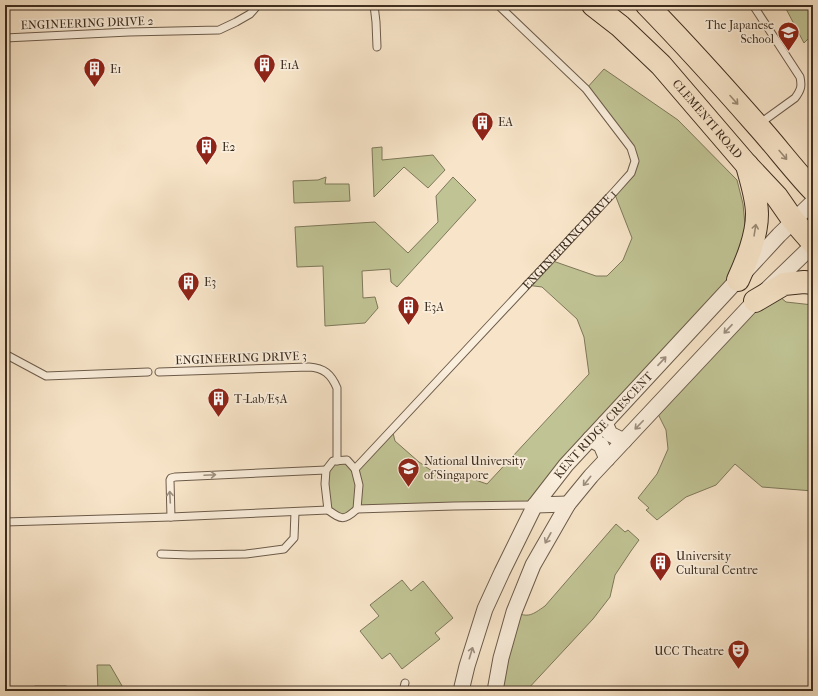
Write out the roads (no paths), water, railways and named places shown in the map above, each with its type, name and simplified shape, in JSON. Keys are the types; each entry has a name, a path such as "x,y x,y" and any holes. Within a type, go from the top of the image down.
{"main road":[{"name":"CLEMENTI ROAD","path":"593,5 620,26 660,65 746,164 777,197 793,220 813,244"},
{"path":"647,5 684,43 758,125 813,190"},
{"path":"738,280 752,243 757,215 754,195 746,164"},
{"path":"755,301 784,284 804,282 813,284"}],"street":[{"name":"KENT RIDGE CRESCENT","path":"461,691 485,608 535,504 566,465 793,220 813,202"},
{"name":"KENT RIDGE CRESCENT","path":"495,691 501,658 514,612 533,565 568,504 591,476 755,301 813,244"},
{"path":"605,423 610,434 624,441"},
{"path":"590,439 601,445 607,459"},
{"path":"535,504 568,504"}],"lane":[{"name":"ENGINEERING DRIVE 2","path":"5,38 219,30 250,14 258,5"},
{"path":"374,5 377,47"},
{"name":"ENGINEERING DRIVE 1","path":"355,468 631,173 635,161 631,148 586,89 498,5"},
{"path":"753,5 800,77 801,84 799,93 795,98 758,125"},
{"path":"5,354 46,376 148,372"},
{"name":"ENGINEERING DRIVE 3","path":"159,372 309,367 324,370 330,375 337,388 337,461"},
{"path":"5,522 328,510 338,518 348,518 357,509 359,485 355,468 347,460 333,461 326,470 325,484 328,510"},
{"path":"171,517 171,478 183,476 326,470"},
{"path":"357,509 535,504"},
{"path":"161,554 246,554 284,549 294,538 295,512"},
{"path":"403,691 404,683"}],"place":[{"name":"The Japanese School","path":"789,52"},
{"name":"E1A","path":"265,84"},
{"name":"E1","path":"94,88"},
{"name":"EA","path":"483,142"},
{"name":"E2","path":"206,166"},
{"name":"E3","path":"189,302"},
{"name":"E3A","path":"408,326"},
{"name":"T-Lab/E5A","path":"218,418"},
{"name":"National University of Singapore","path":"409,488"},
{"name":"University Cultural Centre","path":"660,582"},
{"name":"UCC Theatre","path":"739,670"}]}
